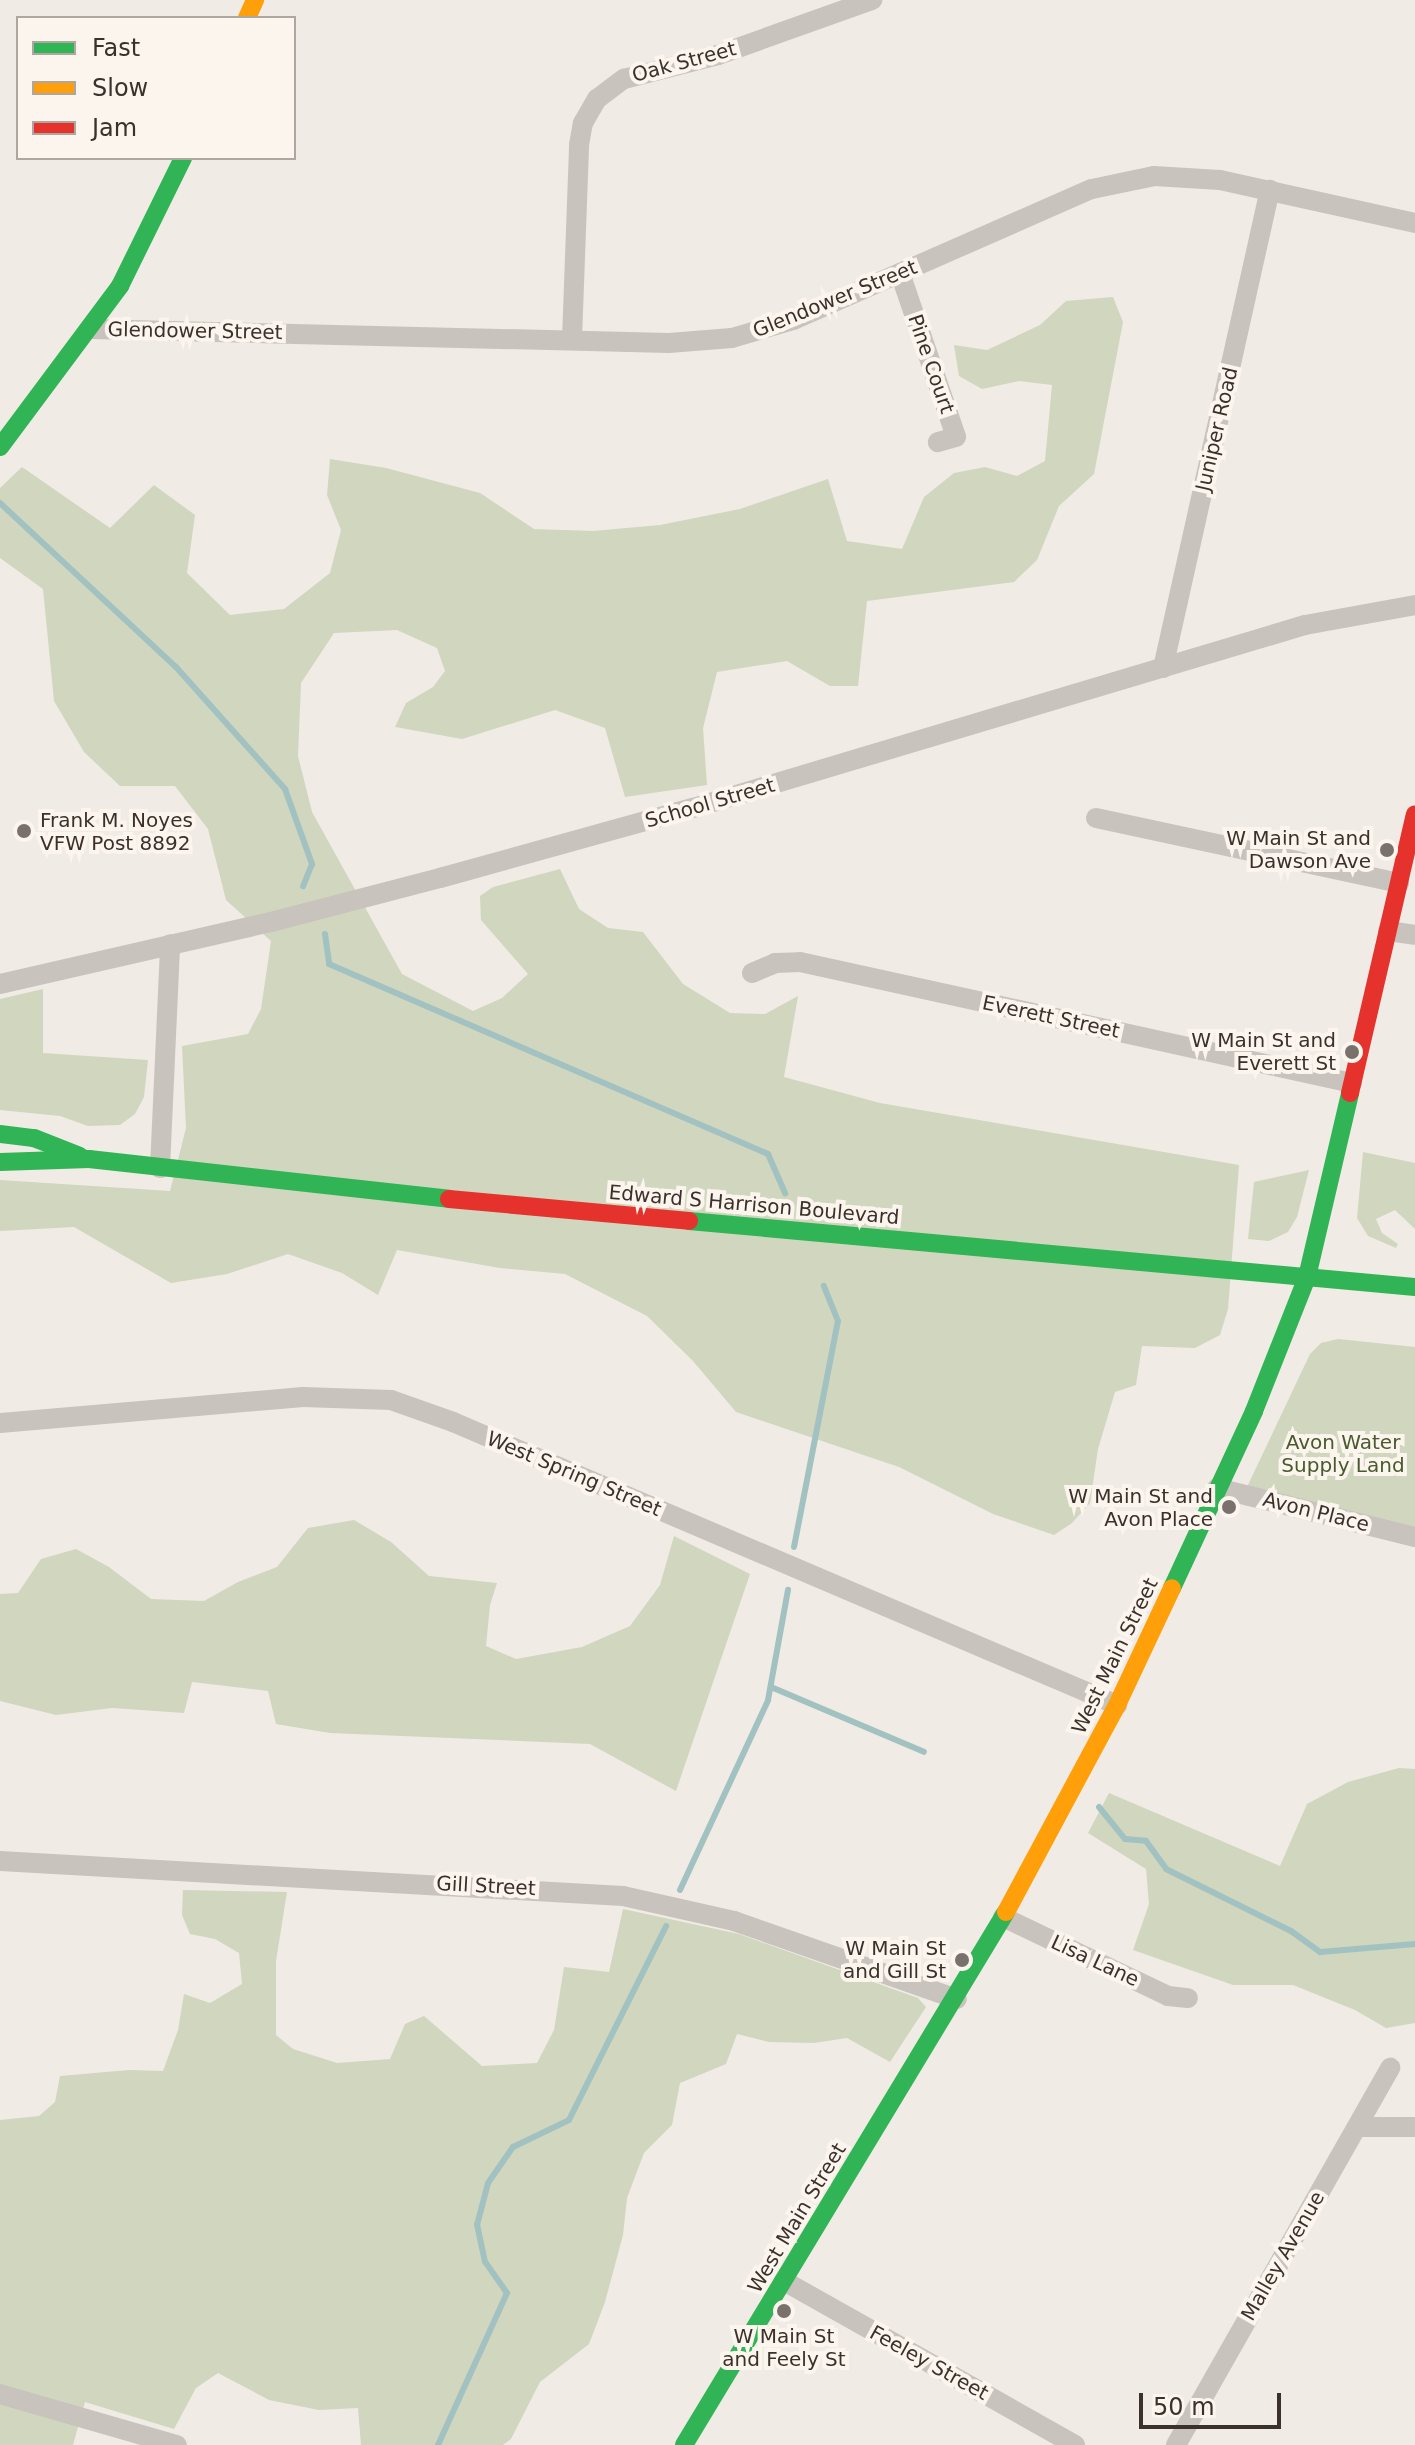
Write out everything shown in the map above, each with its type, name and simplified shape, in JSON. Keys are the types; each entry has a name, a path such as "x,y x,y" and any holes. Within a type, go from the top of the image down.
{"main road":[{"path":"0,447 91,329 142,245 182,160"},
{"name":"West Main Street","path":"684,2445 957,1999 1003,1917 1117,1705 1254,1411 1307,1277 1415,814"},
{"name":"Edward S Harrison Boulevard","path":"0,1132 34,1138 89,1159"},
{"name":"Edward S Harrison Boulevard","path":"0,1162 89,1159 341,1189 1415,1287"}],"street":[{"name":"Oak Street","path":"572,339 579,145 583,123 597,99 624,79 718,55 846,4 872,0"},
{"name":"Glendower Street","path":"91,329 669,343 732,338 793,320 1092,189 1124,180 1186,176 1270,190 1415,223"},
{"name":"Juniper Road","path":"1163,668 1270,190"},
{"name":"Pine Court","path":"900,273 956,437 938,442"},
{"name":"School Street","path":"0,984 271,922 678,812 1342,616 1415,605"},
{"path":"1096,818 1399,883"},
{"path":"1388,931 1415,935"},
{"path":"160,1168 170,944"},
{"name":"Everett Street","path":"752,973 775,963 800,962 1352,1083"},
{"name":"West Spring Street","path":"0,1423 303,1397 391,1400 453,1422 1117,1705"},
{"name":"Avon Place","path":"1217,1488 1415,1537"},
{"name":"Gill Street","path":"0,1861 623,1896 734,1921 957,1999"},
{"name":"Lisa Lane","path":"1003,1917 1168,1996 1188,1998"},
{"name":"Malley Avenue","path":"1176,2445 1390,2068"},
{"path":"1357,2127 1415,2127"},
{"name":"Feeley Street","path":"784,2281 1075,2445"},
{"path":"0,2394 177,2445"}],"green space":[{"path":"1113,297 1123,322 1094,474 1059,506 1037,560 1014,582 867,601 858,686 830,686 787,661 717,672 703,728 707,785 625,797 605,728 555,710 462,739 395,727 406,703 433,687 445,671 437,648 397,630 334,633 301,683 298,756 312,812 402,974 473,1011 502,998 528,974 481,920 480,896 493,887 560,869 579,909 608,928 643,932 683,984 730,1013 765,1014 798,996 784,1077 880,1103 1239,1165 1228,1309 1220,1335 1195,1348 1142,1346 1136,1385 1115,1392 1098,1449 1090,1503 1072,1523 1054,1535 993,1514 899,1467 736,1412 693,1361 647,1316 565,1274 500,1268 397,1250 378,1295 342,1273 288,1254 227,1274 171,1283 74,1227 0,1231 0,1180 170,1191 186,1128 182,1046 248,1034 261,1009 271,941 226,900 208,829 175,786 120,786 84,752 54,701 43,589 0,558 0,488 22,467 110,528 154,485 195,515 187,573 230,615 284,609 330,573 341,530 327,495 330,459 386,468 480,493 534,529 593,531 660,525 740,509 828,479 847,541 902,549 924,497 954,473 985,467 1017,476 1045,461 1052,385 1019,381 982,389 959,376 954,345 987,350 1040,325 1066,301"},
{"path":"43,989 43,1053 148,1060 144,1097 135,1114 120,1125 88,1126 60,1116 0,1110 0,999"},
{"path":"1363,1152 1415,1163 1415,1229 1395,1210 1376,1219 1382,1233 1398,1244 1396,1248 1368,1236 1357,1218"},
{"path":"1309,1170 1297,1217 1288,1232 1269,1241 1248,1239 1254,1182"},
{"name":"Avon Water Supply Land","path":"1338,1339 1415,1347 1415,1547 1240,1502 1310,1354 1321,1343"},
{"path":"354,1520 391,1542 429,1576 497,1583 490,1605 486,1646 516,1659 582,1647 630,1626 660,1585 674,1536 750,1574 676,1791 590,1744 330,1733 276,1724 268,1691 192,1682 184,1713 112,1708 56,1715 0,1701 0,1594 18,1593 41,1559 76,1549 109,1567 151,1599 204,1601 238,1582 277,1567 308,1528"},
{"path":"1399,1768 1415,1769 1415,2023 1386,2028 1355,2010 1293,1985 1233,1985 1133,1950 1149,1904 1146,1869 1088,1833 1109,1793 1280,1866 1307,1804 1348,1782"},
{"path":"183,1890 287,1892 276,1961 276,2035 293,2049 337,2063 390,2059 405,2024 424,2016 482,2066 537,2063 554,2030 564,1967 609,1972 623,1909 739,1934 918,1998 926,2007 890,2062 847,2038 814,2043 769,2042 737,2034 726,2064 680,2083 672,2125 644,2153 627,2198 623,2235 605,2302 589,2344 540,2382 511,2439 503,2445 361,2445 358,2408 319,2410 269,2400 218,2373 196,2388 174,2429 85,2402 73,2445 0,2445 0,2120 39,2116 55,2102 60,2076 129,2070 163,2071 178,2030 184,1994 210,2003 242,1984 239,1953 215,1939 190,1934 182,1915"}],"waterway":[{"path":"0,503 176,667 285,789 312,864 303,886"},
{"path":"325,934 329,964 768,1154 785,1193"},
{"path":"794,1547 838,1321 824,1286"},
{"path":"680,1890 768,1700 788,1590"},
{"path":"771,1687 924,1752"},
{"path":"1099,1807 1125,1839 1146,1841 1166,1869 1291,1931 1320,1952 1415,1944"},
{"path":"438,2445 507,2293 485,2262 477,2225 488,2183 513,2147 569,2120 666,1926"}],"traffic: fast":[{"path":"0,447 120,286 182,160"},
{"path":"1172,1588 1254,1411 1307,1277 1350,1093"},
{"path":"0,1134 34,1138 80,1156"},
{"path":"0,1162 89,1159 449,1199"},
{"path":"689,1221 1415,1287"},
{"path":"684,2445 1006,1912"}],"traffic: slow":[{"path":"248,16 255,0"},
{"path":"1006,1912 1117,1705 1172,1588"}],"traffic: jam":[{"path":"1350,1093 1415,814"},
{"path":"449,1199 689,1221"}],"place":[{"name":"Frank M. Noyes VFW Post 8892","path":"24,831"},
{"name":"W Main St and Dawson Ave","path":"1387,850"},
{"name":"W Main St and Everett St","path":"1352,1052"},
{"name":"W Main St and Avon Place","path":"1229,1507"},
{"name":"W Main St and Gill St","path":"962,1960"},
{"name":"W Main St and Feely St","path":"784,2311"}]}
